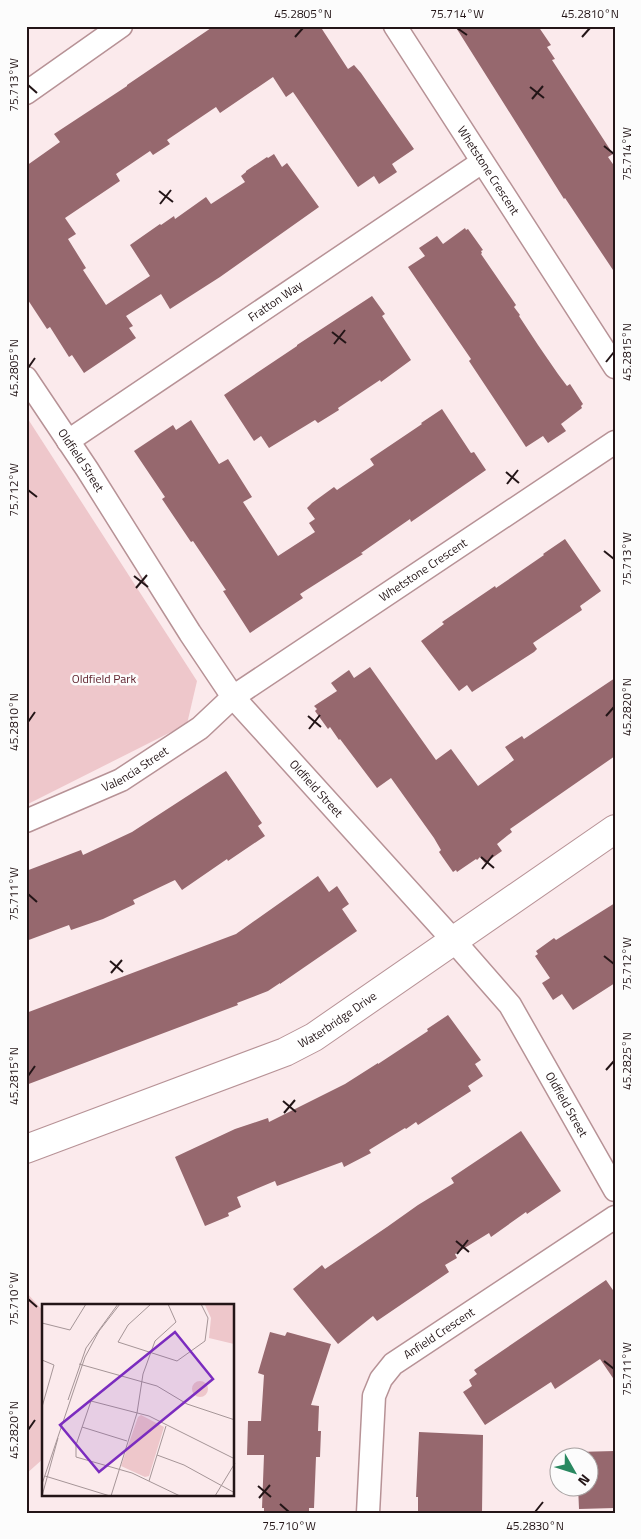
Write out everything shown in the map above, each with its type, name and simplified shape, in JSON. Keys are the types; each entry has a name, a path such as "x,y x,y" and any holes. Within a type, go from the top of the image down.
{"street":[{"path":"26,93 121,26"},
{"name":"Whetstone Crescent","path":"395,26 615,367"},
{"name":"Fratton Way","path":"68,441 482,162"},
{"name":"Oldfield Street","path":"26,378 233,697 454,941 510,1006 615,1190"},
{"name":"Whetstone Crescent","path":"233,697 615,442"},
{"name":"Valencia Street","path":"26,821 121,780 200,728 233,697"},
{"name":"Waterbridge Drive","path":"26,1149 285,1052 314,1037 615,829"},
{"name":"Anfield Crescent","path":"368,1513 374,1396 381,1378 393,1364 615,1217"}],"green space":[{"name":"Oldfield Park","path":"26,416 197,681 187,724 26,805"},
{"path":"26,1292 42,1310 42,1460 26,1474"}],"building":[{"path":"214,26 320,26 348,69 354,65 361,73 414,149 392,164 397,172 379,184 374,176 358,187 293,92 286,97 273,77 220,113 216,107 167,140 170,144 153,155 150,151 116,174 120,181 65,218 76,234 68,239 86,268 83,270 106,305 150,276 130,245 160,224 174,216 175,219 206,197 211,204 245,182 241,176 267,157 274,154 282,167 287,163 319,207 220,277 170,309 161,294 126,316 133,326 129,328 136,338 84,373 72,355 69,357 50,327 47,329 26,297 26,166 60,142 54,134"},
{"path":"455,26 538,26 551,45 547,47 555,59 552,60 613,154 608,157 615,167 615,273 564,199"},
{"path":"465,228 466,230 468,229 483,250 481,254 516,305 514,307 538,345 567,386 570,384 583,404 582,408 561,424 566,431 548,443 543,436 526,447 469,361 471,359 408,267 425,256 419,248 437,236 443,244"},
{"path":"372,296 385,314 382,316 411,360 318,423 315,420 269,448 261,436 254,441 224,395"},
{"path":"442,409 471,453 474,452 486,470 411,522 410,519 361,553 363,554 300,594 303,598 250,633 223,591 226,590 162,499 165,497 134,451 173,425 176,430 191,420 219,464 228,459 252,497 243,502 278,556 315,532 309,523 315,519 307,508 312,503 334,487 337,490 374,465 370,459"},
{"path":"565,539 601,591 580,606 582,610 533,643 537,649 534,652 472,692 467,685 459,691 421,641 444,624 442,622 495,586 496,588"},
{"path":"370,667 436,760 451,749 478,786 514,760 505,747 522,736 524,739 615,678 615,756 510,829 512,832 497,844 502,851 485,863 480,857 457,872 456,870 453,872 439,852 441,850 434,838 391,778 377,788 340,739 330,727 328,729 315,711 317,709 314,706 337,691 331,683 349,670 354,678"},
{"path":"226,771 262,823 258,826 265,836 182,890 175,880 133,900 135,904 103,919 71,930 69,925 26,941 26,871 81,850 83,855 132,832"},
{"path":"318,876 329,892 337,886 349,904 342,909 357,931 280,984 268,991 237,1003 238,1005 26,1085 26,1013 236,934"},
{"path":"615,903 615,983 573,1010 562,994 553,1000 542,983 550,978 535,956 538,954 536,951 554,938 556,940"},
{"path":"448,1015 481,1060 475,1064 483,1076 468,1086 471,1091 418,1125 416,1122 405,1128 369,1150 371,1153 344,1167 342,1162 277,1186 275,1181 237,1197 241,1207 228,1213 229,1216 205,1226 175,1157 235,1129 268,1118 269,1122 345,1084 428,1031 427,1029"},
{"path":"521,1131 561,1191 527,1214 526,1212 491,1237 489,1233 455,1254 457,1258 445,1265 449,1272 377,1321 373,1316 338,1344 293,1289 322,1265 325,1269 418,1205 454,1183 451,1178"},
{"path":"606,1280 615,1293 615,1381 600,1359 555,1389 551,1382 485,1425 463,1392 472,1386 469,1380 477,1374 474,1370"},
{"path":"270,1332 285,1336 287,1332 331,1344 311,1405 319,1406 318,1431 321,1431 320,1457 316,1457 314,1508 309,1508 309,1513 264,1513 264,1508 262,1508 264,1455 247,1455 248,1421 261,1421 264,1375 258,1373"},
{"path":"419,1432 483,1435 482,1513 418,1513 418,1497 416,1497"},
{"path":"598,1451 615,1451 615,1508 579,1509 578,1496 598,1496"}]}
